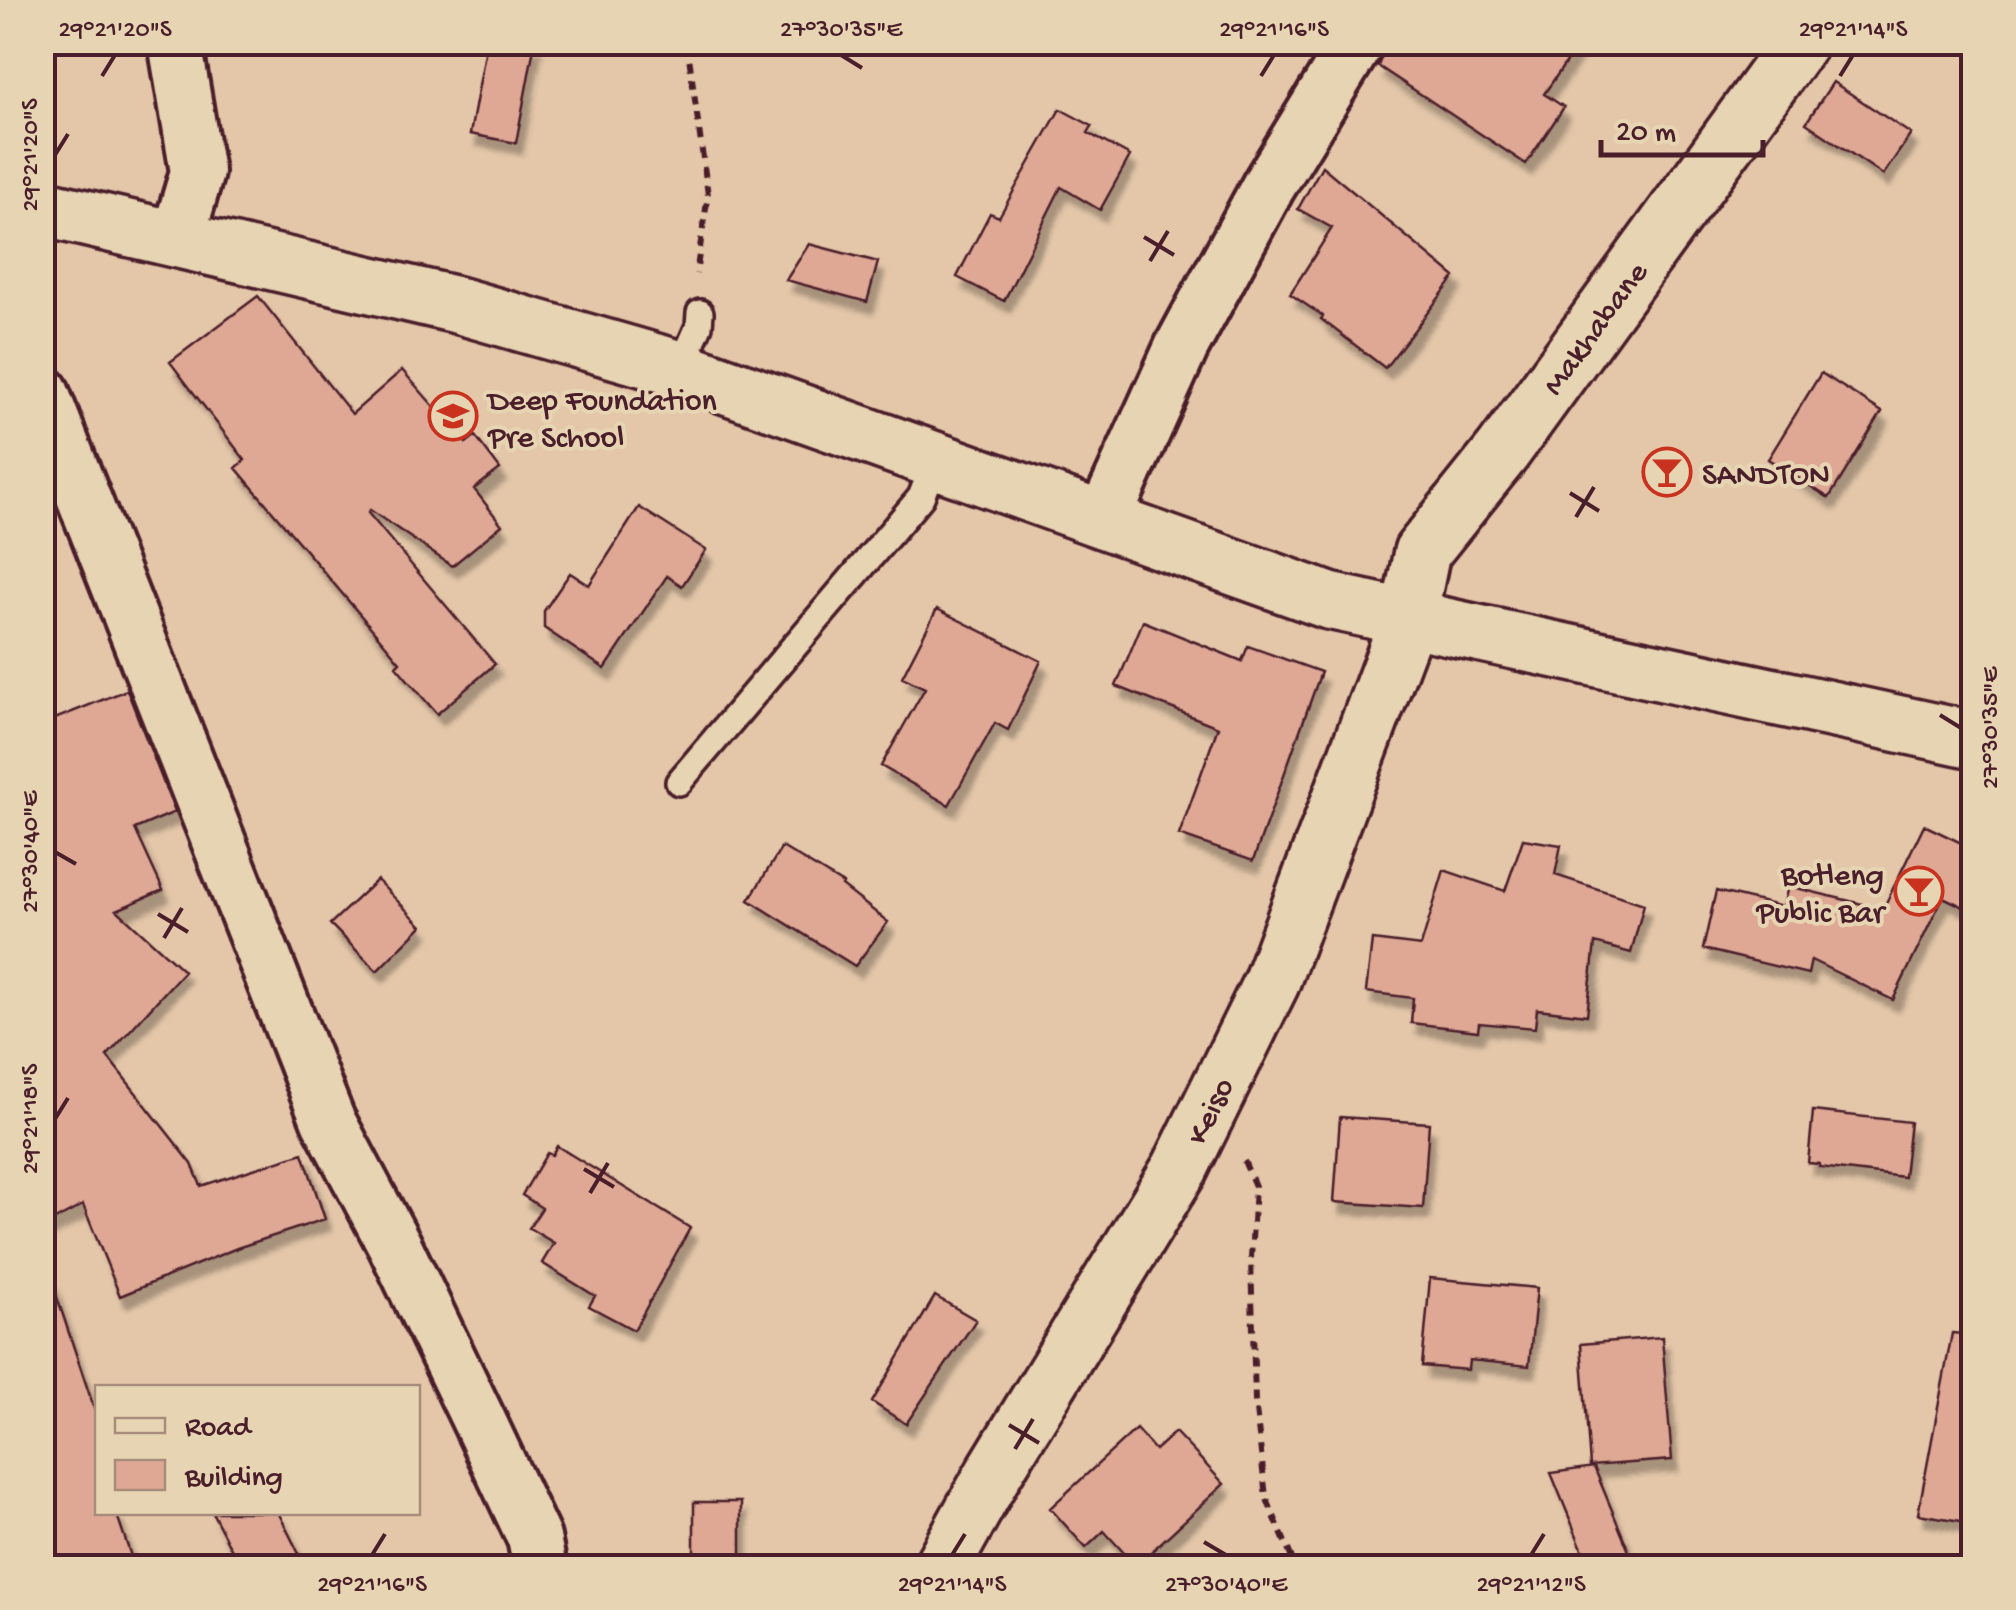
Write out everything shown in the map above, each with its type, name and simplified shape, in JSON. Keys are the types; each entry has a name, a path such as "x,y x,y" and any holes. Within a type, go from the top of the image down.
{"main road":[{"name":"Makhabane","path":"1408,620 1422,552 1503,451 1800,42"},
{"path":"42,208 457,304 680,369 1329,601 1974,740"},
{"name":"Keiso","path":"941,1568 995,1471 1144,1232 1190,1146 1270,982 1408,620"}],"street":[{"path":"175,42 197,172 177,240"},
{"path":"1103,521 1182,346 1269,185 1357,42"},
{"path":"42,392 328,1120 394,1246 534,1538 540,1568"}],"lane":[{"path":"680,369 699,326 700,314"},
{"path":"679,782 921,498 936,459"}],"path":[{"path":"687,42 708,195 696,270 700,314"},
{"path":"1190,1146 1244,1160 1256,1186 1251,1258 1254,1401 1266,1497 1293,1562 1318,1568"},
{"path":"1350,1568 1459,1557"}],"building":[{"path":"487,42 535,42 516,143 470,134"},
{"path":"1387,42 1580,42 1544,94 1564,107 1526,164 1378,66"},
{"path":"1833,82 1911,134 1883,175 1806,123"},
{"path":"1060,109 1092,126 1088,133 1130,156 1100,210 1061,187 1004,301 957,277 990,213 999,217"},
{"path":"1322,166 1455,277 1385,368 1290,294 1332,228 1298,209"},
{"path":"809,244 878,262 867,302 786,280"},
{"path":"258,296 352,414 402,370 466,443 475,436 500,469 474,489 502,525 452,566 370,510 368,513 495,664 437,714 396,666 400,662 236,468 245,460 170,362"},
{"path":"1821,373 1882,412 1829,498 1768,459"},
{"path":"639,507 706,550 682,586 667,576 605,669 544,628 544,611 570,573 589,585"},
{"path":"937,609 1041,661 1008,730 995,723 949,805 881,766 925,688 902,677"},
{"path":"1143,621 1242,661 1248,646 1321,672 1253,861 1179,835 1218,727 1116,686"},
{"path":"127,690 175,812 135,829 163,890 117,910 184,971 107,1056 192,1164 201,1186 303,1153 325,1219 237,1248 120,1296 83,1205 42,1227 42,724"},
{"path":"1924,825 1974,849 1974,912 1943,897 1893,1000 1811,960 1808,974 1703,949 1716,891 1783,907 1788,886 1883,909"},
{"path":"1523,839 1561,845 1555,875 1644,904 1631,953 1595,943 1587,1015 1537,1009 1535,1028 1479,1023 1478,1031 1411,1023 1413,998 1366,992 1372,940 1421,946 1444,870 1505,891"},
{"path":"782,847 843,884 888,922 855,966 749,900"},
{"path":"377,880 422,926 377,971 330,924"},
{"path":"1813,1111 1910,1122 1904,1177 1808,1163"},
{"path":"1340,1117 1429,1123 1423,1208 1334,1202"},
{"path":"557,1146 690,1228 634,1330 589,1306 595,1296 542,1263 554,1243 529,1228 542,1208 522,1195 547,1153 552,1155"},
{"path":"1430,1278 1537,1288 1529,1366 1469,1360 1468,1370 1422,1366"},
{"path":"51,1279 95,1411 95,1515 117,1515 135,1568 42,1568 42,1280"},
{"path":"935,1296 976,1320 906,1424 872,1402"},
{"path":"1952,1333 1974,1335 1974,1488 1967,1522 1918,1514"},
{"path":"1662,1337 1672,1460 1590,1466 1581,1344"},
{"path":"1136,1429 1155,1450 1175,1432 1224,1484 1136,1566 1104,1531 1086,1548 1050,1508"},
{"path":"1594,1467 1636,1568 1590,1568 1551,1473"},
{"path":"694,1502 741,1502 741,1568 694,1568"},
{"path":"214,1515 280,1515 306,1568 241,1568"}],"place":[{"name":"Deep Foundation Pre School","path":"453,416"},
{"name":"SANDTON","path":"1667,472"},
{"name":"Botleng Public Bar","path":"1919,891"}]}
